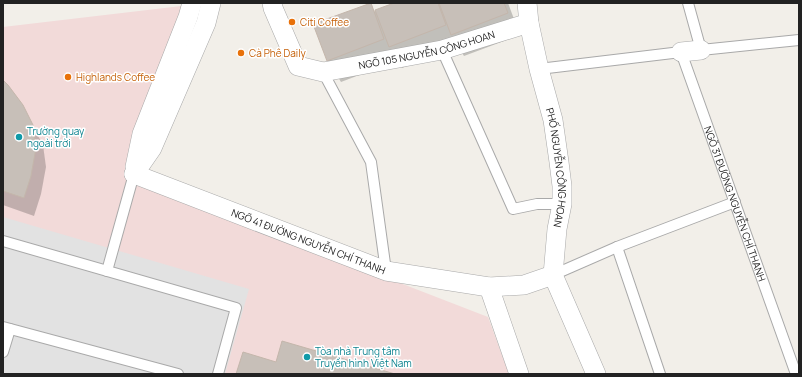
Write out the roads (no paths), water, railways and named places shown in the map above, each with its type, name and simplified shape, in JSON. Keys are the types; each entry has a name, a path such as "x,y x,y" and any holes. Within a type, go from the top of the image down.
{"street":[{"path":"134,174 142,134 188,17 192,3"},
{"path":"134,174 152,148 206,23 211,3"},
{"path":"272,3 298,66 323,72"},
{"name":"PHỐ NGUYỄN CÔNG HOAN","path":"527,3 529,23 539,69 553,120 562,186 562,204 557,229 553,275 596,374"},
{"name":"NGÕ 105 NGUYỄN CÔNG HOAN","path":"323,72 442,50 529,23"},
{"path":"681,52 701,50"},
{"name":"NGÕ 41 ĐƯỜNG NGUYỄN CHÍ THANH","path":"134,174 386,271 489,287 524,285 553,275"},
{"path":"489,287 519,374"}],"lane":[{"path":"688,3 701,50 797,41 799,51"},
{"path":"442,50 513,209 537,204 562,204"},
{"path":"539,69 681,52"},
{"name":"NGÕ 31 ĐƯỜNG NGUYỄN CHÍ THANH","path":"681,52 796,374"},
{"path":"323,72 371,162 386,271"},
{"path":"107,271 134,174"},
{"path":"553,275 617,247 734,202"},
{"path":"3,241 236,308 218,374"},
{"path":"617,247 660,374"},
{"path":"3,352 6,328 178,374"}],"place":[{"name":"Citi Coffee","path":"292,22"},
{"name":"Cà Phê Daily","path":"241,53"},
{"name":"Highlands Coffee","path":"68,77"},
{"name":"Trường quay ngoài trời","path":"19,137"},
{"name":"Tòa nhà Trung tâm Truyền hình Việt Nam","path":"307,357"}]}
